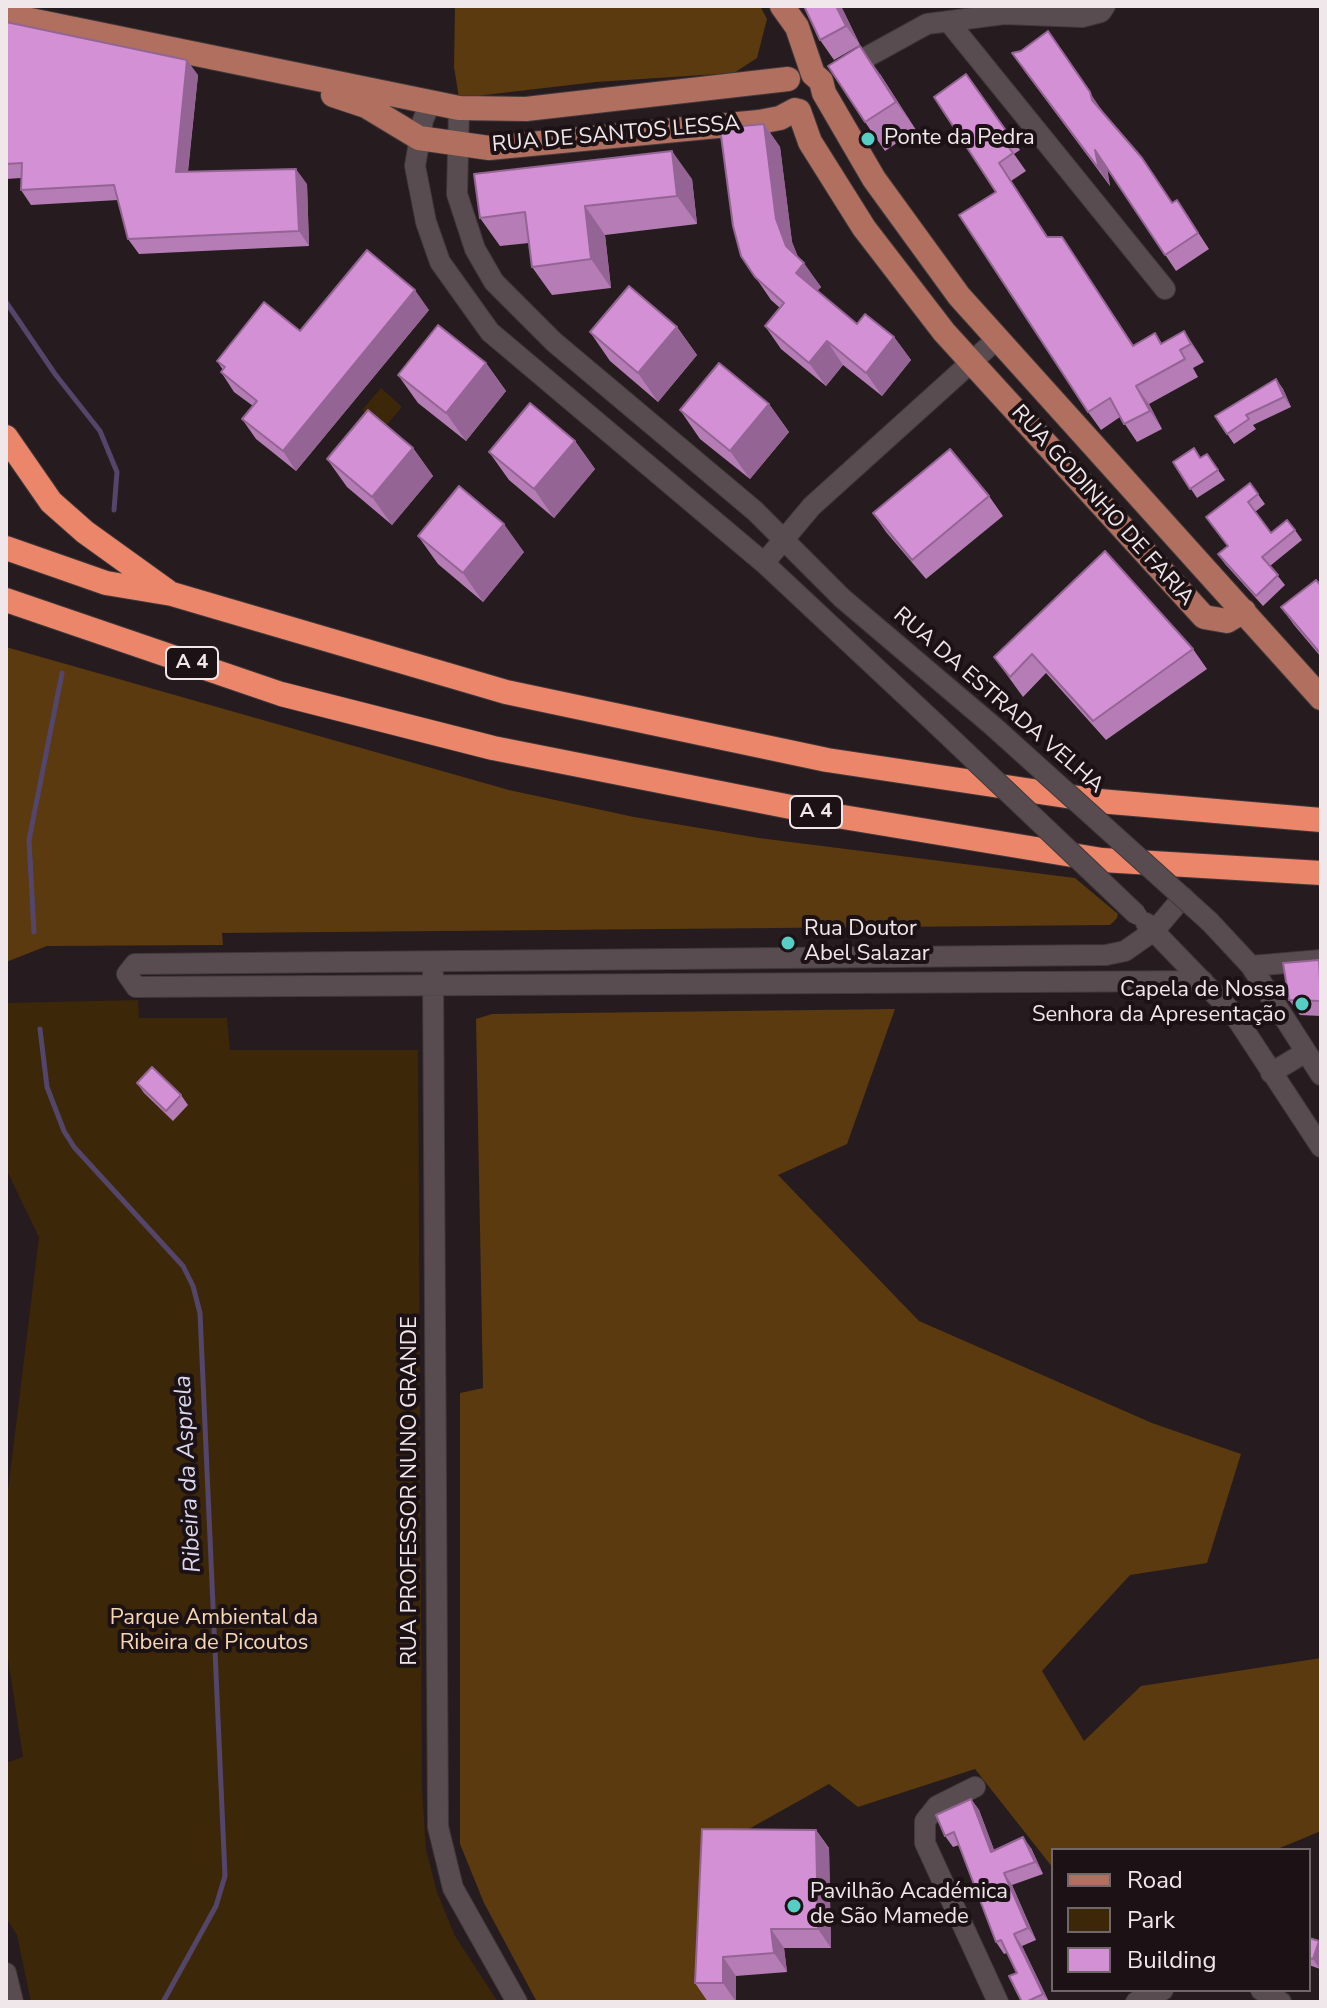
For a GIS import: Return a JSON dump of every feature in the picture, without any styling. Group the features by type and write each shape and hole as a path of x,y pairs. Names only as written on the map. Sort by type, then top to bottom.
{"highway":[{"path":"6,437 51,502 85,532 172,594"},
{"name":"A 4","path":"6,548 106,583 172,594 506,692 827,760 1099,801 1321,820"},
{"name":"A 4","path":"6,600 281,694 493,748 831,815 1102,860 1321,873"}],"main road":[{"name":"RUA GODINHO DE FARIA","path":"786,12 797,27 808,80 909,231 997,339 1321,698"},
{"name":"RUA DE SANTOS LESSA","path":"6,15 459,108 526,109 808,80"},
{"name":"RUA DE SANTOS LESSA","path":"308,78 326,92 366,106 419,138 459,146 537,146 743,124 780,118 797,110"},
{"name":"RUA GODINHO DE FARIA","path":"808,80 784,96 797,110 810,142 885,258 970,362 1204,617 1227,621 1244,611"},
{"path":"797,110 816,108 808,80"}],"street":[{"path":"808,80 922,15 948,21 1004,14 1101,12 1105,6"},
{"path":"948,21 1165,289"},
{"path":"430,104 419,138 415,166 426,222 440,262 490,332 764,563 1137,915 1160,925 1203,981 1233,1013 1321,1147"},
{"name":"RUA DA ESTRADA VELHA","path":"459,108 457,194 475,249 494,282 518,309 784,538 842,598 994,727 1210,922 1251,966 1321,1075"},
{"path":"764,563 812,506 997,339"},
{"path":"562,395 585,367"},
{"path":"1183,897 1160,925 1125,951 1106,955 135,964 127,974 136,987 1203,981"},
{"path":"1251,966 1321,960"},
{"name":"RUA PROFESSOR NUNO GRANDE","path":"432,961 438,1827 453,1888 517,2002"},
{"path":"1271,1073 1306,1052"},
{"path":"975,1787 937,1806 925,1821 925,1843 998,2002"},
{"path":"6,1973 13,2002"},
{"path":"1136,2002 1158,1992"}],"green space":[{"path":"381,388 402,407 384,428 362,410"},
{"name":"Parque Ambiental da Ribeira de Picoutos","path":"138,1000 139,1018 227,1018 230,1050 418,1050 422,1788 426,1850 437,1892 455,1936 498,2002 31,2002 17,1935 6,1918 6,1763 23,1757 7,1652 6,1507 39,1237 6,1169 6,1003"}],"shaded area":[{"path":"455,6 760,6 767,19 757,58 734,73 596,82 459,98 454,67"},
{"path":"6,647 509,790 634,817 759,838 1075,878 1118,914 1110,925 222,933 223,945 47,946 6,962"},
{"path":"895,1009 847,1144 778,1175 919,1321 1152,1423 1241,1454 1207,1563 1130,1575 1042,1671 1084,1741 1141,1686 1321,1658 1321,1831 1280,1848 1051,1848 1051,1865 975,1769 858,1807 829,1784 715,1848 708,2002 537,2002 484,1903 460,1844 460,1393 483,1388 476,1019 492,1014"}],"building":[{"path":"804,6 836,6 846,26 820,40"},
{"path":"6,22 187,60 176,172 296,169 299,231 128,239 114,185 21,190 22,163 6,164"},
{"path":"1048,31 1090,92 1092,100 1142,158 1172,203 1177,200 1198,233 1165,255 1095,150 1099,169 1012,53 1021,51"},
{"path":"860,46 896,102 865,122 828,66"},
{"path":"966,74 1007,132 1001,137 1013,153 999,163 1047,237 1062,237 1133,346 1155,333 1161,344 1184,331 1191,344 1180,350 1185,359 1136,386 1150,411 1124,424 1110,398 1088,412 959,215 996,192 934,97"},
{"path":"764,124 776,219 786,246 804,263 796,273 857,324 865,314 894,337 866,373 827,341 809,363 765,326 784,303 755,277 741,256 733,226 720,128"},
{"path":"672,151 677,196 585,206 591,259 532,267 525,212 480,218 474,174"},
{"path":"367,250 415,290 283,451 242,419 257,401 221,372 225,367 217,361 264,302 300,331"},
{"path":"629,286 677,327 638,373 590,332"},
{"path":"438,325 486,363 446,413 398,375"},
{"path":"719,363 769,404 730,451 680,410"},
{"path":"1276,379 1284,397 1246,415 1249,419 1227,434 1215,416"},
{"path":"530,403 575,441 534,489 489,452"},
{"path":"368,410 413,448 372,497 327,459"},
{"path":"1194,448 1200,458 1207,454 1218,470 1190,489 1173,462"},
{"path":"950,449 989,496 912,560 873,513"},
{"path":"1250,483 1258,494 1248,502 1271,533 1287,520 1295,530 1262,557 1278,575 1256,596 1218,554 1228,546 1206,517"},
{"path":"459,486 504,524 463,573 418,536"},
{"path":"1105,551 1193,649 1093,721 1032,654 1010,677 994,657"},
{"path":"1316,580 1321,586 1321,654 1281,607"},
{"path":"1319,960 1321,1001 1289,1000 1283,963"},
{"path":"152,1067 181,1095 166,1111 137,1083"},
{"path":"971,1799 991,1852 1023,1837 1035,1862 1004,1873 1028,1928 1014,1934 1043,1994 1026,2002 1022,2002 1009,1976 1017,1973 1001,1940 996,1942 954,1832 945,1836 936,1815"},
{"path":"702,1829 816,1830 818,1929 771,1929 774,1953 723,1957 723,1983 695,1983"},
{"path":"1311,1939 1319,1941 1311,1958"}],"waterway":[{"name":"Ribeira da Asprela","path":"6,302 55,374 100,431 117,472 114,510"},
{"name":"Ribeira da Asprela","path":"34,932 29,840 62,673"},
{"name":"Ribeira da Asprela","path":"40,1029 47,1087 64,1131 74,1147 183,1266 193,1286 200,1313 225,1876 216,1906 163,2002"}],"place":[{"name":"Ponte da Pedra","path":"868,139"},
{"name":"Rua Doutor Abel Salazar","path":"788,943"},
{"name":"Capela de Nossa Senhora da Apresentação","path":"1302,1004"},
{"name":"Pavilhão Académica de São Mamede","path":"794,1906"}]}
